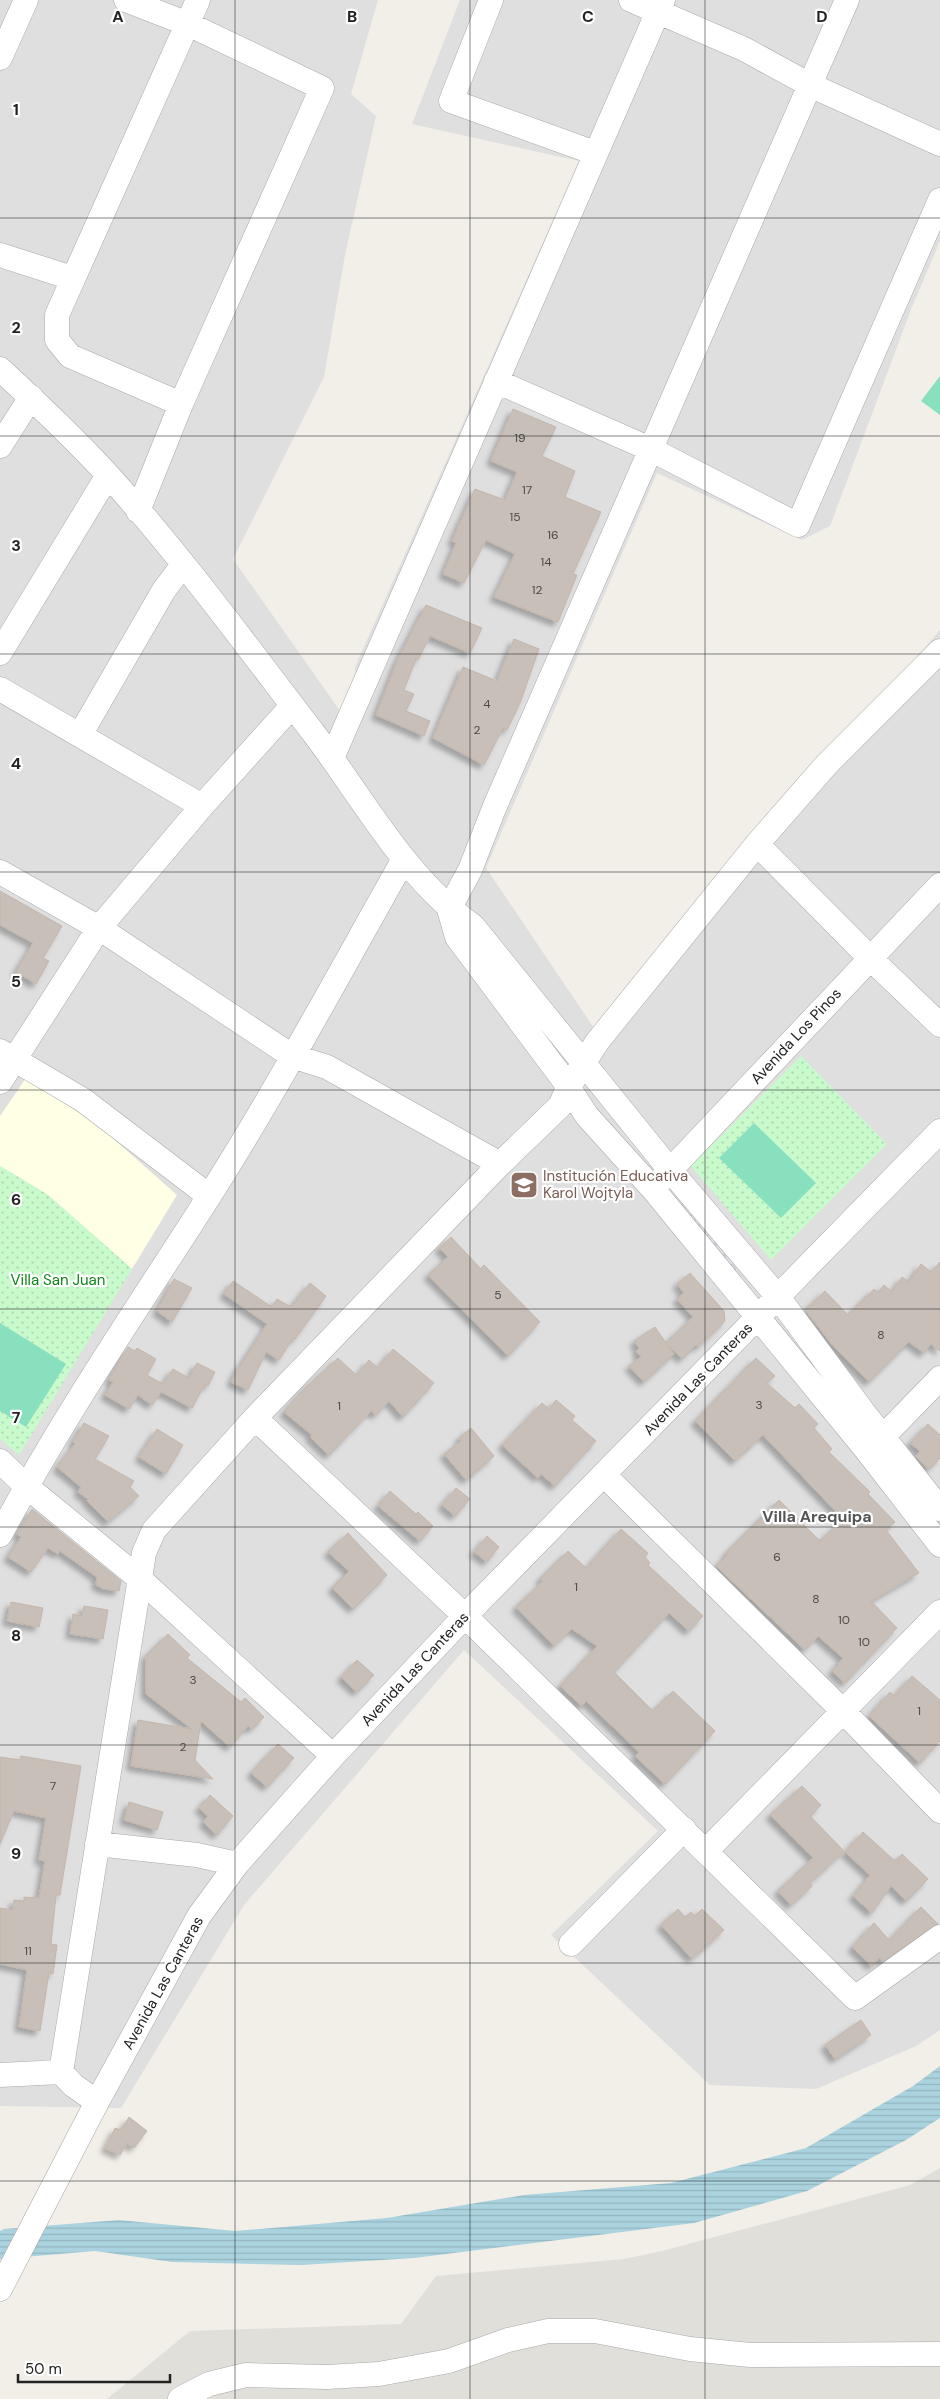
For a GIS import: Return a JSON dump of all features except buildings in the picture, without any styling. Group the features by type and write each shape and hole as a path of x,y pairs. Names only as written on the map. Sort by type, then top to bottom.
{"street":[{"path":"0,58 26,0"},
{"path":"126,0 188,24 322,88 181,404 138,511"},
{"path":"181,404 70,356 56,340 56,315 198,0"},
{"path":"491,0 451,101 595,153"},
{"path":"631,0 660,5 810,85 940,144"},
{"path":"847,0 495,806 470,870 449,909 457,937 587,1116 653,1189 757,1318 876,1444 940,1508"},
{"path":"332,758 660,5"},
{"path":"496,381 650,449 798,525 940,200"},
{"path":"0,255 72,278"},
{"path":"0,369 108,475 183,564 332,758 404,859 449,909 473,926 670,1170 778,1297 876,1444 940,1545"},
{"path":"0,446 30,397"},
{"path":"0,653 108,475"},
{"path":"80,735 164,590 183,564"},
{"path":"61,2072 144,1553 154,1530 255,1418 500,1164 560,1106 568,1088 597,1042 757,844 827,764 940,651"},
{"path":"0,689 202,806"},
{"path":"0,1082 7,1055 99,928 202,806 292,706"},
{"path":"757,844 870,958 940,1025"},
{"path":"0,1535 26,1486 124,1326 209,1196 292,1056 404,859"},
{"path":"0,872 99,928 292,1056 327,1067 500,1164"},
{"name":"Avenida Los Pinos","path":"653,1189 940,885"},
{"path":"7,1055 83,1100 209,1196"},
{"name":"Avenida Las Canteras","path":"0,2289 97,2102 199,1916 237,1864 333,1756 465,1616 940,1131"},
{"path":"876,1444 940,1378"},
{"path":"255,1418 465,1616 854,1998 940,1937"},
{"path":"0,1461 26,1486 140,1579 333,1756"},
{"path":"604,1474 844,1712 940,1811"},
{"path":"706,1851 940,1612"},
{"path":"571,1944 684,1830"},
{"path":"97,1844 197,1855 237,1864"},
{"path":"0,2075 61,2072"},
{"path":"61,2072 73,2085 97,2102"},
{"path":"180,2399 209,2384 246,2375 327,2377 379,2374 449,2361 508,2340 548,2331 595,2331 690,2350 750,2355 940,2354"}],"shaded area":[{"path":"0,0 378,0 351,94 376,116 345,255 324,377 233,559 357,735 355,667 579,161 412,124 460,0 940,0 940,241 912,307 830,526 802,540 657,473 486,868 594,1028 940,630 940,2030 916,2046 816,2089 710,2085 551,1935 658,1831 464,1650 244,1905 121,2108 0,2106"},
{"path":"26,1078 99,1126 177,1195 132,1269 48,1195 0,1166 0,1116"},
{"path":"678,1198 741,1274 737,1277 673,1202"},
{"path":"940,2168 940,2399 107,2399 190,2331 401,2324 436,2276 624,2259 662,2251 910,2185"}],"green space":[{"path":"940,376 940,415 921,401"},
{"path":"801,1056 887,1144 771,1260 691,1166"},
{"path":"754,1123 816,1183 781,1218 719,1158"},
{"name":"Villa San Juan","path":"0,1166 48,1195 132,1269 19,1455 0,1439"},
{"path":"0,1323 66,1364 26,1427 0,1411"}],"water":[{"path":"940,2066 940,2118 906,2140 807,2191 694,2223 414,2258 301,2265 172,2262 95,2251 0,2259 0,2231 4,2229 119,2220 235,2231 387,2218 524,2195 671,2183 806,2148 913,2086"}],"place":[{"name":"Institución Educativa Karol Wojtyla","path":"524,1185"}],"district":[{"name":"Villa Arequipa","path":"817,1516"}]}
